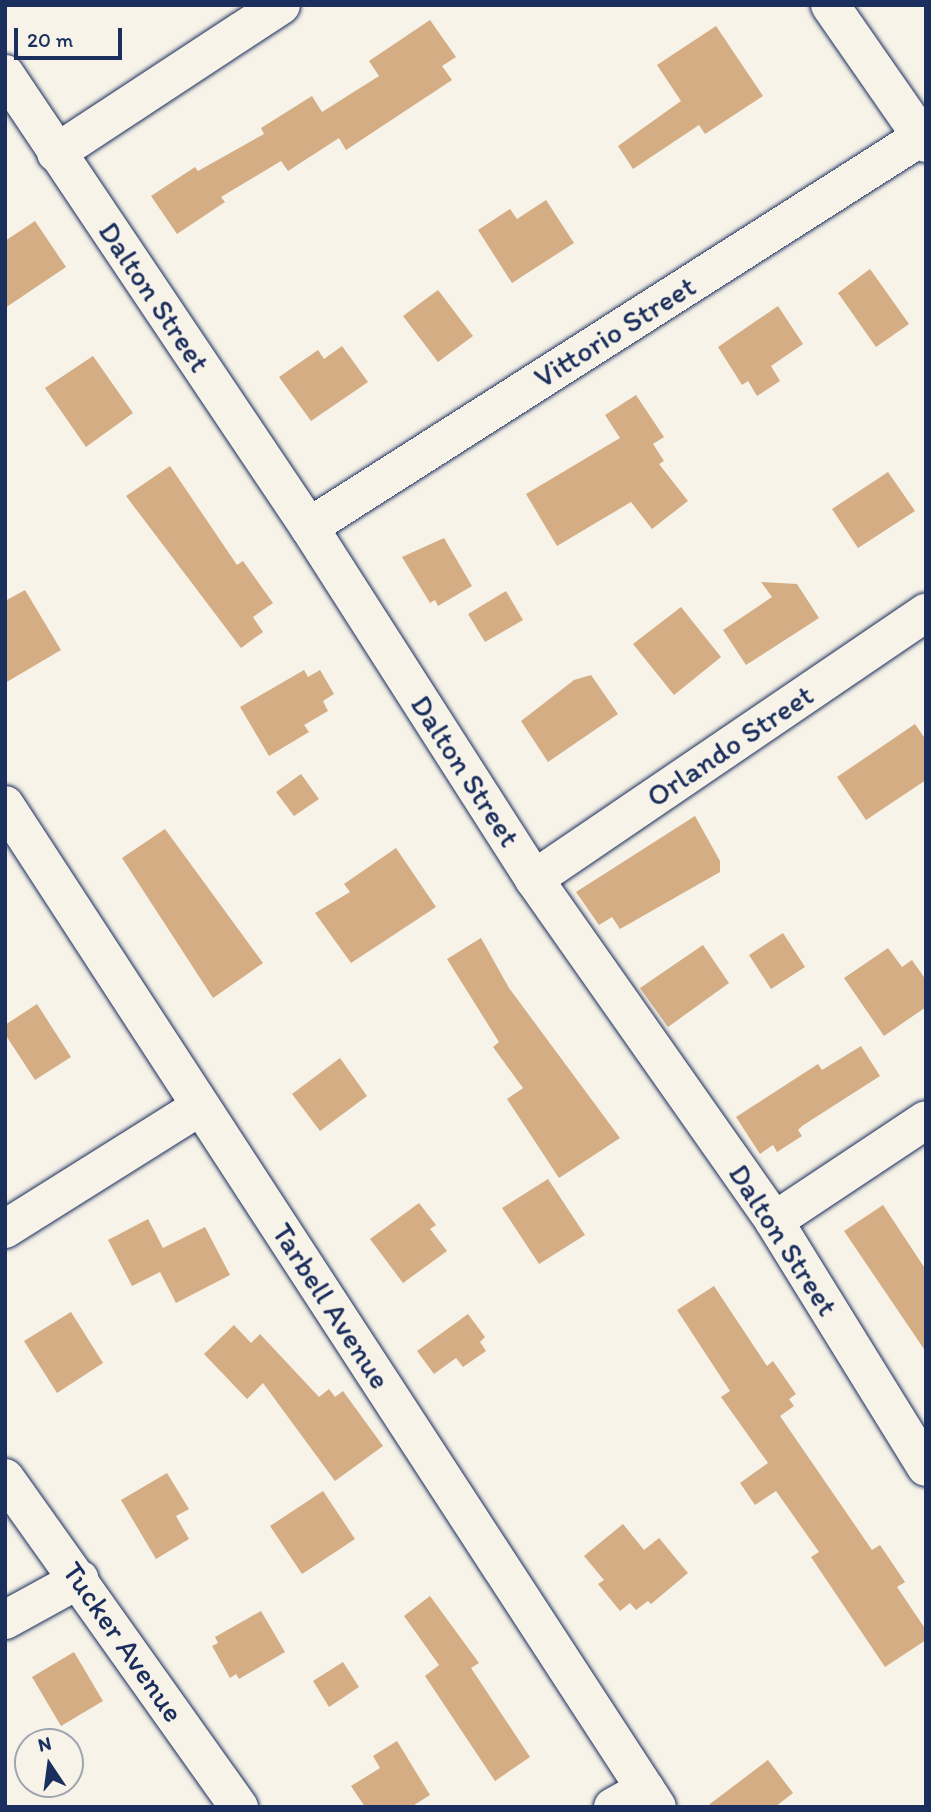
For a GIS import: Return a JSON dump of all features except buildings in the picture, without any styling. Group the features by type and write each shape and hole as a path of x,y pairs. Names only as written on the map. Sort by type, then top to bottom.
{"street":[{"path":"56,153 281,5"},
{"path":"830,5 923,140"},
{"name":"Dalton Street","path":"5,74 309,527 534,879 774,1221 926,1467"},
{"name":"Vittorio Street","path":"309,527 923,140"},
{"name":"Orlando Street","path":"534,879 926,613"},
{"name":"Tarbell Avenue","path":"5,805 201,1106 638,1801"},
{"path":"5,1229 201,1106"},
{"path":"774,1221 926,1120"},
{"name":"Tucker Avenue","path":"5,1478 80,1579 239,1807"},
{"path":"5,1620 80,1579"}]}
